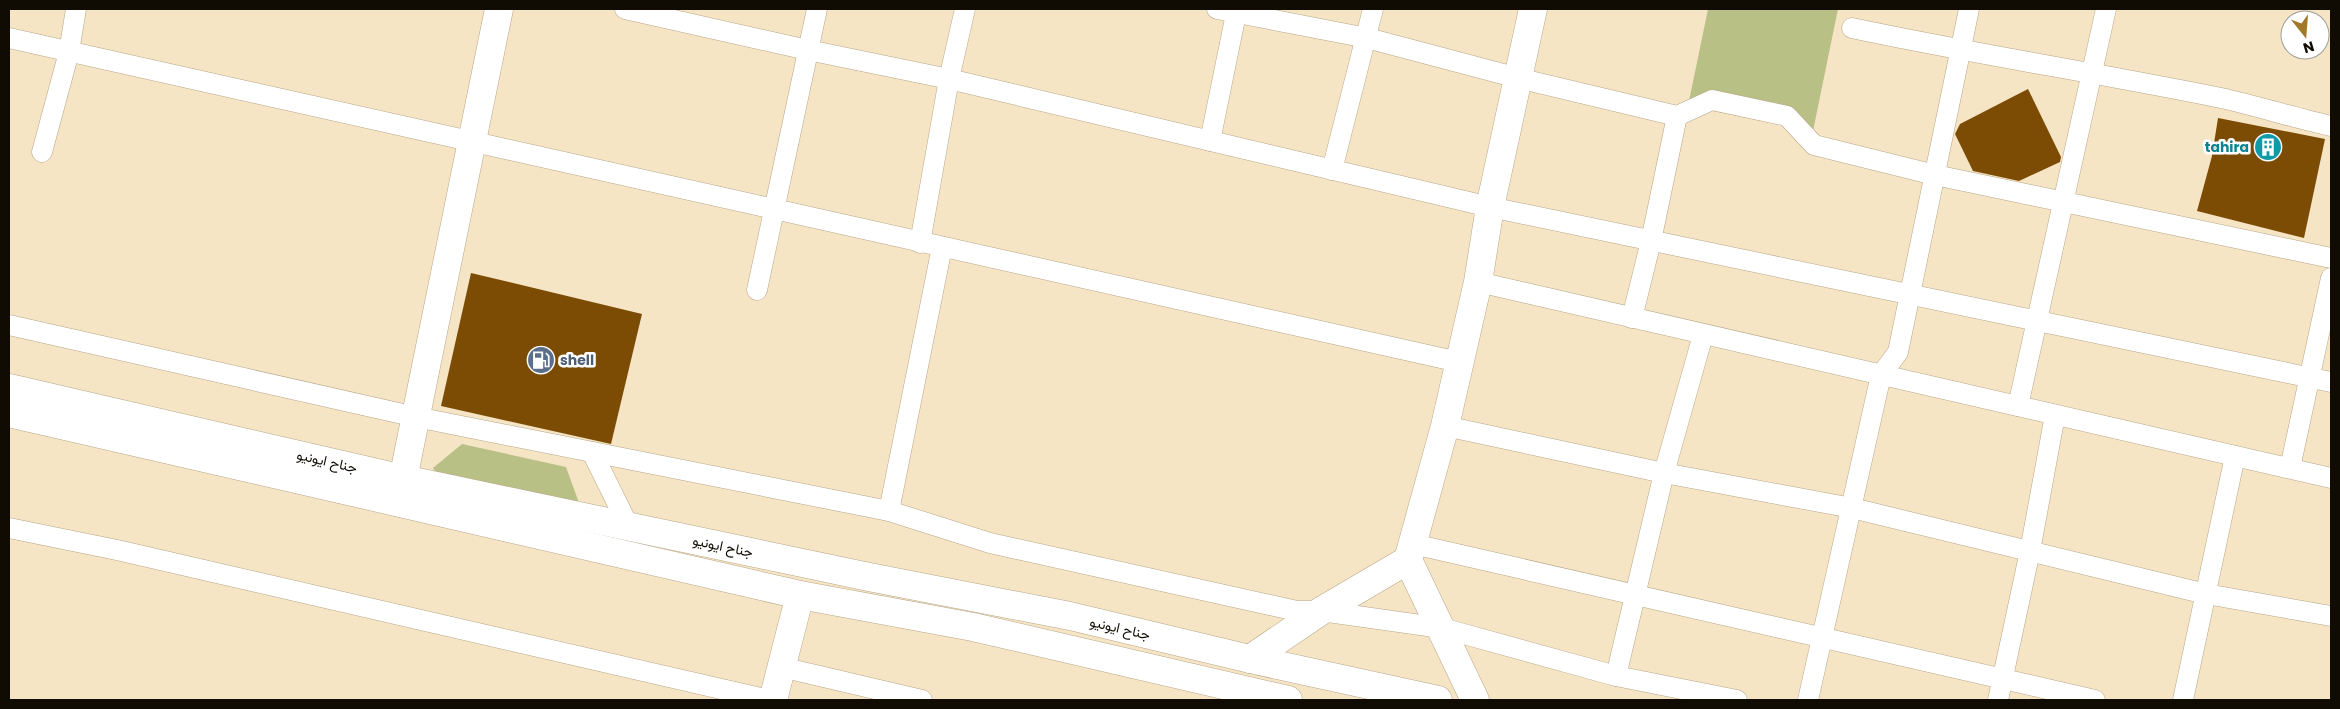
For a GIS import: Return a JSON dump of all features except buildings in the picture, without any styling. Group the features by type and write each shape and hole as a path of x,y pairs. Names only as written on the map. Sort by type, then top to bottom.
{"main road":[{"path":"403,479 499,9"},
{"path":"1475,700 1410,552 1445,426 1478,282 1490,207 1533,9"},
{"name":"جناح ایونیو","path":"9,388 403,479 869,577 1070,616 1250,659 1438,700"},
{"name":"جناح ایونیو","path":"9,413 800,595 973,628 1288,700"},
{"path":"1250,659 1410,552"},
{"path":"771,700 800,595"}],"street":[{"path":"42,152 69,52 76,9"},
{"path":"625,9 949,79 1490,207 1910,296 2331,382"},
{"path":"757,290 817,9"},
{"path":"920,243 949,79 965,9"},
{"path":"1332,170 1373,9"},
{"path":"1808,700 1881,375 1898,352 1969,9"},
{"path":"2018,406 2090,73 2106,9"},
{"path":"1210,141 1230,10 1367,38 1518,78 1676,116 1712,100 1787,116 1814,145 1935,175 2063,200 2331,258"},
{"path":"1852,28 1960,51 2222,98 2331,126"},
{"path":"9,38 1459,362"},
{"path":"1632,318 1651,241 1676,116"},
{"path":"888,511 942,247"},
{"path":"2290,468 2308,377 2331,278"},
{"path":"1478,282 2331,478"},
{"path":"9,325 416,418 888,511 990,543 1297,611 1321,611 1442,628 1616,676 1737,700"},
{"path":"1616,676 1637,595 1664,473 1703,335"},
{"path":"1998,700 2030,552 2055,415"},
{"path":"1445,426 1664,473 1852,508 2206,594 2331,616"},
{"path":"592,452 629,527"},
{"path":"2183,700 2235,456"},
{"path":"9,528 117,550 771,700"},
{"path":"1410,552 1637,595 2095,700"},
{"path":"781,667 922,700"}],"green space":[{"path":"1708,9 1838,9 1813,131 1688,106"},
{"path":"462,444 566,467 578,500 577,508 438,476 433,468"}],"place":[{"name":"tahira","path":"2268,147"},
{"name":"shell","path":"541,360"}]}
